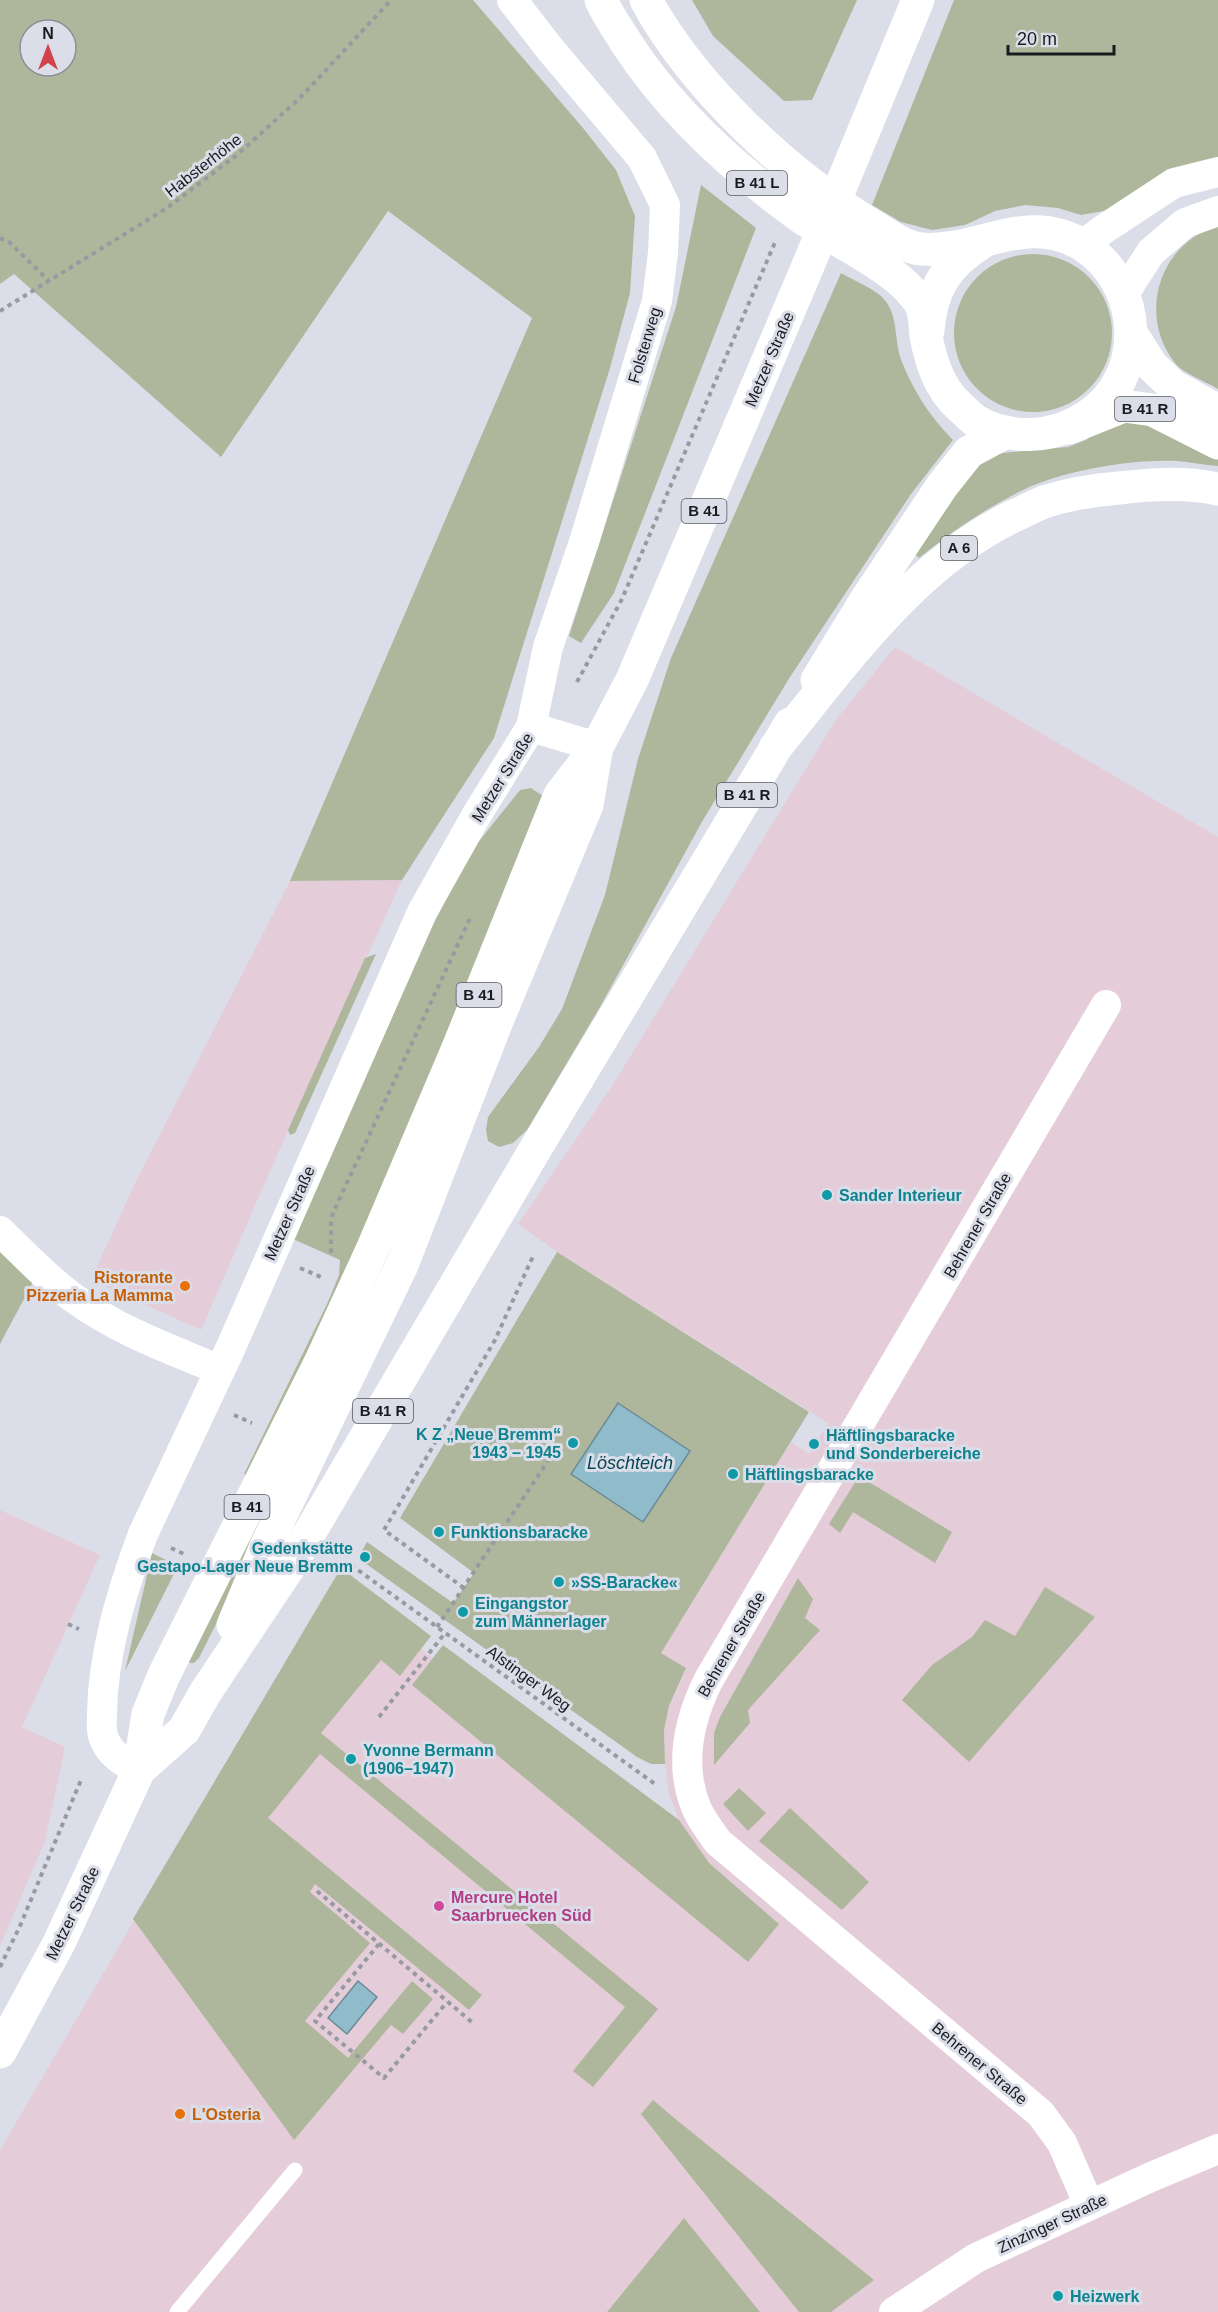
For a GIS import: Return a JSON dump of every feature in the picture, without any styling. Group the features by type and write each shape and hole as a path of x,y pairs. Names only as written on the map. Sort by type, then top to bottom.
{"main road":[{"name":"B 41 L","path":"601,0 643,67 684,117 741,171 803,218 904,285 922,305 927,341"},
{"name":"B 41 L","path":"646,0 661,28 698,77 767,147 824,193 896,239 919,249 944,248 990,238"},
{"name":"Metzer Straße","path":"0,2052 59,1942 139,1770 148,1714 164,1675 321,1361 372,1250 458,1048 560,795 597,747 632,680 918,0"},
{"path":"1021,231 1053,233 1083,245 1108,266 1124,294 1132,336 1129,357 1117,386 1097,410 1069,428 1038,435 1006,432 976,421 952,400 935,372 927,341 930,309 942,280 963,255 990,238 1021,231"},
{"name":"B 41 R","path":"1132,336 1152,366 1173,386 1218,411"},
{"name":"B 41 R","path":"1069,428 1124,406 1153,410 1218,443"},
{"name":"B 41 R","path":"775,748 864,603 942,486 969,452 1006,432"},
{"name":"A 6","path":"775,748 878,621 958,549 998,524 1046,502 1101,490 1154,484 1199,485 1218,489"},
{"name":"Metzer Straße","path":"205,1693 266,1546 402,1265 497,1021 587,805 597,747"},
{"name":"Metzer Straße","path":"139,1770 184,1730 205,1693 304,1544 775,748"}],"street":[{"name":"Folsterweg","path":"512,0 642,158 665,205 663,253 657,301 584,542 548,647 531,728"},
{"path":"1083,245 1174,183 1218,172"},
{"path":"1124,294 1151,252 1185,223 1218,212"},
{"name":"Metzer Straße","path":"139,1770 116,1757 102,1735 103,1692 110,1642 127,1580 143,1534 220,1370 422,912 476,816 531,728 597,747"},
{"name":"Behrener Straße","path":"1089,2205 1062,2143 1041,2114 718,1842 696,1805 689,1779 687,1754 696,1705 708,1682 1106,1005"},
{"path":"0,1231 48,1277 75,1299 152,1342 220,1370"},
{"name":"Zinzinger Straße","path":"894,2312 976,2258 1089,2205 1218,2149"}],"lane":[{"path":"177,2312 296,2170"}],"path":[{"name":"Habsterhöhe","path":"0,311 167,208 237,155 300,98 391,0"},
{"path":"0,238 9,242 48,280"},
{"path":"576,682 622,599 769,257"},
{"path":"331,1264 333,1212 474,909"},
{"path":"464,1588 384,1530 495,1340 534,1254"},
{"path":"295,1265 327,1280"},
{"path":"230,1413 258,1426"},
{"path":"437,1627 549,1461"},
{"name":"Alstinger Weg","path":"351,1565 669,1794 696,1805"},
{"path":"68,1624 78,1628"},
{"path":"379,1717 445,1633"},
{"path":"0,1967 20,1926 81,1780"},
{"path":"317,1891 474,2024"},
{"path":"380,1944 315,2021 384,2078 447,2002"}],"shaded area":[{"path":"895,647 1218,837 1218,2312 0,2312 0,2150 333,1580 433,1658 679,1820 669,1794 664,1730 669,1707 686,1669 661,1653 791,1442 809,1454 828,1423 557,1252 518,1224 614,1083 835,721"},
{"path":"402,880 288,1130 201,1330 91,1280 135,1183 290,881"},
{"path":"0,1510 100,1555 22,1727 65,1747 45,1841 0,1946"}],"green space":[{"path":"0,0 473,0 616,170 635,216 630,293 610,368 494,738 402,880 290,881 532,318 388,211 221,457 14,274 0,284"},
{"path":"692,0 857,0 812,100 784,101 713,36"},
{"path":"954,0 1218,0 1218,161 1109,210 1081,215 1058,208 1025,205 995,211 965,225 932,230 901,222 872,205"},
{"path":"701,185 756,228 614,593 581,643 569,636 676,307"},
{"path":"1218,226 1218,389 1189,374 1175,363 1164,344 1157,324 1156,303 1160,283 1168,264 1181,248 1198,235"},
{"path":"1033,254 1048,255 1063,260 1077,267 1089,277 1099,289 1106,303 1111,318 1111,348 1106,363 1099,377 1089,389 1077,399 1063,406 1048,411 1033,412 1018,411 1003,406 989,399 977,389 967,377 960,363 955,348 954,333 955,318 960,303 967,289 977,277 989,267 1003,260 1018,255"},
{"path":"841,273 877,293 887,303 894,319 899,354 912,384 923,404 953,440 911,494 790,677 703,820 600,1007 527,1130 513,1143 499,1147 488,1141 486,1130 488,1117 539,1047 562,1009 605,895 638,759 671,658"},
{"path":"1125,422 1149,425 1218,457 1218,466 1177,461 1140,462 1098,467 1058,477 1023,490 982,513 919,558 914,553 965,477 983,461 1002,453 1068,447 1086,440 1102,428"},
{"path":"531,788 543,796 426,1099 251,1478 244,1474 339,1275 340,1260 293,1239 434,923 472,850 520,790"},
{"path":"376,954 295,1133 290,1135 288,1130 365,958"},
{"path":"0,1251 33,1282 0,1344"},
{"path":"557,1252 809,1412 661,1653 686,1668 669,1706 664,1730 665,1764 651,1764 637,1757 358,1558 367,1542 453,1603 474,1573 400,1518"},
{"path":"859,1476 952,1532 935,1563 853,1512 840,1533 829,1524"},
{"path":"258,1511 269,1518 199,1658 194,1663 190,1663 187,1660"},
{"path":"152,1553 178,1566 125,1671"},
{"path":"341,1568 431,1636 400,1676 381,1660 321,1733 658,2009 593,2087 573,2071 625,2007 320,1754 268,1818 482,1995 469,2010 315,1884 310,1892 370,1943 305,2021 348,2058 412,1981 433,1999 403,2034 391,2025 294,2140 133,1919"},
{"path":"798,1578 813,1599 805,1618 820,1630 748,1710 750,1723 714,1765 714,1733 720,1717"},
{"path":"1045,1587 1095,1617 969,1762 902,1700 932,1665 972,1637 985,1620 1015,1636"},
{"path":"443,1645 679,1820 709,1863 779,1924 748,1962 412,1685"},
{"path":"739,1788 766,1813 748,1831 723,1804"},
{"path":"790,1808 869,1882 842,1910 759,1841"},
{"path":"653,2100 874,2280 831,2312 799,2312 641,2114"},
{"path":"684,2218 760,2312 607,2312"}],"water":[{"name":"Löschteich","path":"618,1403 690,1451 643,1522 571,1474"},
{"path":"358,1981 377,1997 347,2034 328,2018"}],"place":[{"name":"Sander Interieur","path":"827,1195"},
{"name":"Ristorante Pizzeria La Mamma","path":"185,1286"},
{"name":"K Z „Neue Bremm“ 1943 – 1945","path":"573,1443"},
{"name":"Häftlingsbaracke und Sonderbereiche","path":"814,1444"},
{"name":"Häftlingsbaracke","path":"733,1474"},
{"name":"Funktionsbaracke","path":"439,1532"},
{"name":"Gedenkstätte Gestapo-Lager Neue Bremm","path":"365,1557"},
{"name":"»SS-Baracke«","path":"559,1582"},
{"name":"Eingangstor zum Männerlager","path":"463,1612"},
{"name":"Yvonne Bermann (1906–1947)","path":"351,1759"},
{"name":"Mercure Hotel Saarbruecken Süd","path":"439,1906"},
{"name":"L'Osteria","path":"180,2114"},
{"name":"Heizwerk","path":"1058,2296"}]}
